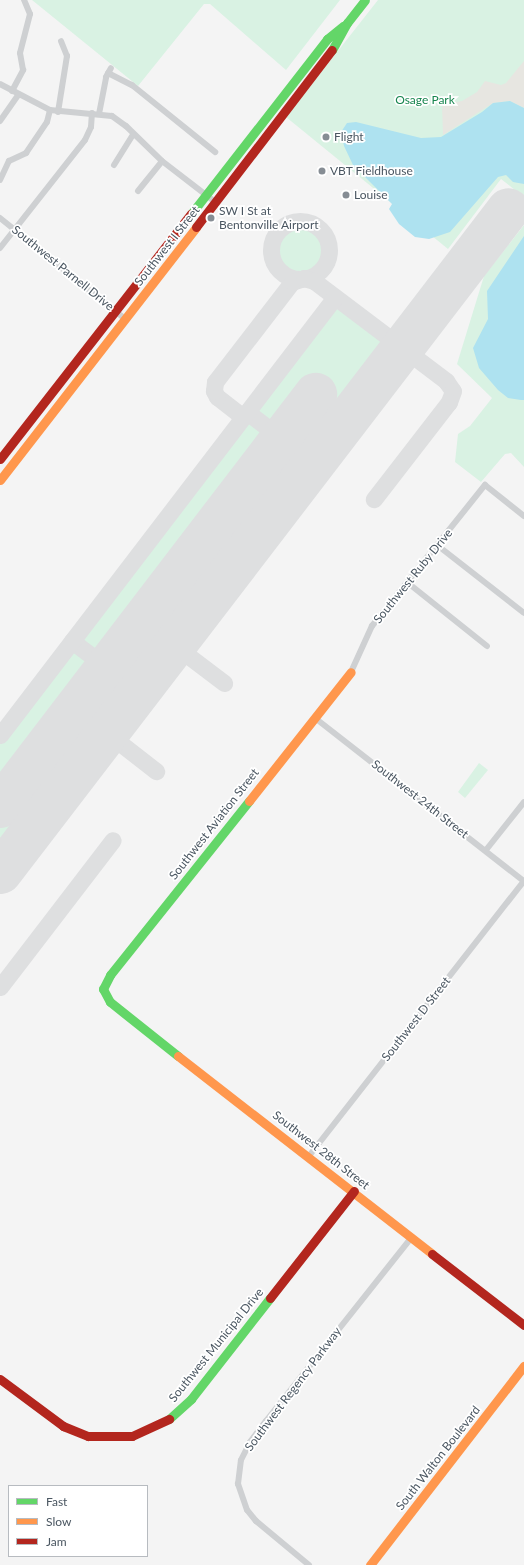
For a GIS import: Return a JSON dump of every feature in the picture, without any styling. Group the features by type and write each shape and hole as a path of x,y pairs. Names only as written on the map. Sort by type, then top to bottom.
{"street":[{"path":"12,91 22,70 20,53 24,29 30,16 24,0"},
{"name":"Southwest I Street","path":"0,480 330,54 347,23 366,0"},
{"name":"Southwest I Street","path":"0,460 327,39 347,23"},
{"path":"58,112 67,56 61,41"},
{"path":"0,248 85,140 96,113 110,70 132,85 215,152"},
{"path":"0,84 18,95 50,110 58,112 96,113 112,116 162,161 216,202"},
{"path":"0,121 18,95"},
{"path":"0,180 9,162 26,153 47,122 50,110"},
{"path":"114,165 133,134"},
{"path":"138,191 162,161"},
{"name":"Southwest Parnell Drive","path":"0,218 125,318"},
{"name":"Southwest Ruby Drive","path":"351,672 372,626 485,486 524,516"},
{"path":"437,545 524,613"},
{"path":"408,583 487,646"},
{"name":"Southwest Aviation Street","path":"104,994 103,989 110,975 351,672"},
{"name":"Southwest 24th Street","path":"315,718 524,881"},
{"path":"486,850 524,802"},
{"name":"Southwest D Street","path":"309,1156 524,881"},
{"name":"Southwest 28th Street","path":"104,994 110,1002 126,1015 354,1191 524,1325"},
{"name":"Southwest Municipal Drive","path":"0,1379 63,1426 88,1436 132,1436 165,1422 191,1399 354,1191"},
{"name":"Southwest Regency Parkway","path":"315,1565 307,1563 260,1525 247,1510 238,1484 241,1460 250,1442 266,1421 412,1237"},
{"name":"South Walton Boulevard","path":"370,1565 524,1366"}],"green space":[{"path":"32,0 340,0 286,70 210,4 204,4 138,86"},
{"name":"Osage Park","path":"378,0 524,0 524,197 501,179 448,249 286,117"},
{"path":"524,225 524,467 511,453 505,454 481,482 455,462 458,434 470,426 492,398 457,364 484,276"},
{"path":"305,227 317,233 322,241 322,259 317,267 309,272 295,273 283,267 278,259 277,245 283,233 291,228"},
{"path":"337,309 354,316 379,335 382,348 372,371 0,857 0,744 311,337"},
{"path":"479,763 488,770 465,798 458,792"}],"sand":[{"path":"524,61 524,108 510,101 493,103 443,135 442,105 462,101 477,92 485,81 501,85 506,83"}],"water":[{"path":"510,101 524,108 524,184 513,182 506,175 498,177 450,232 429,239 415,237 399,224 389,209 392,204 353,165 344,146 341,132 347,123 356,122 421,138 441,137 482,112 493,103"},
{"path":"524,236 524,400 521,400 508,398 498,390 479,368 473,348 488,319 487,291"}],"taxiway":[{"path":"300,221 316,226 324,234 329,250 324,266 316,274 300,279 284,274 276,266 271,250 276,234 284,226 300,221"},
{"path":"243,417 217,397 214,391 215,382 292,282 304,278 314,281 446,381 453,391 449,402 374,499"},
{"path":"0,735 335,297"},
{"path":"247,412 281,438"},
{"path":"72,641 106,667"},
{"path":"174,645 224,683"},
{"path":"75,708 156,771"},
{"path":"0,987 113,840"}],"runway":[{"path":"0,872 508,209"},
{"path":"0,806 315,394"}],"traffic: fast":[{"path":"332,50 347,23 365,0"},
{"path":"191,214 327,39 343,26"},
{"path":"178,1056 110,1002 103,989 110,975 249,801"},
{"path":"169,1419 191,1399 270,1298"}],"traffic: slow":[{"path":"0,480 196,227"},
{"path":"249,801 351,672"},
{"path":"178,1056 432,1254"},
{"path":"370,1565 524,1366"}],"traffic: jam":[{"path":"196,227 332,50"},
{"path":"0,459 191,214"},
{"path":"270,1298 354,1191"},
{"path":"432,1254 524,1325"},
{"path":"0,1379 63,1426 88,1436 132,1436 169,1419"}],"place":[{"name":"Flight","path":"326,137"},
{"name":"VBT Fieldhouse","path":"322,171"},
{"name":"Louise","path":"346,195"},
{"name":"SW I St at Bentonville Airport","path":"211,218"}]}
